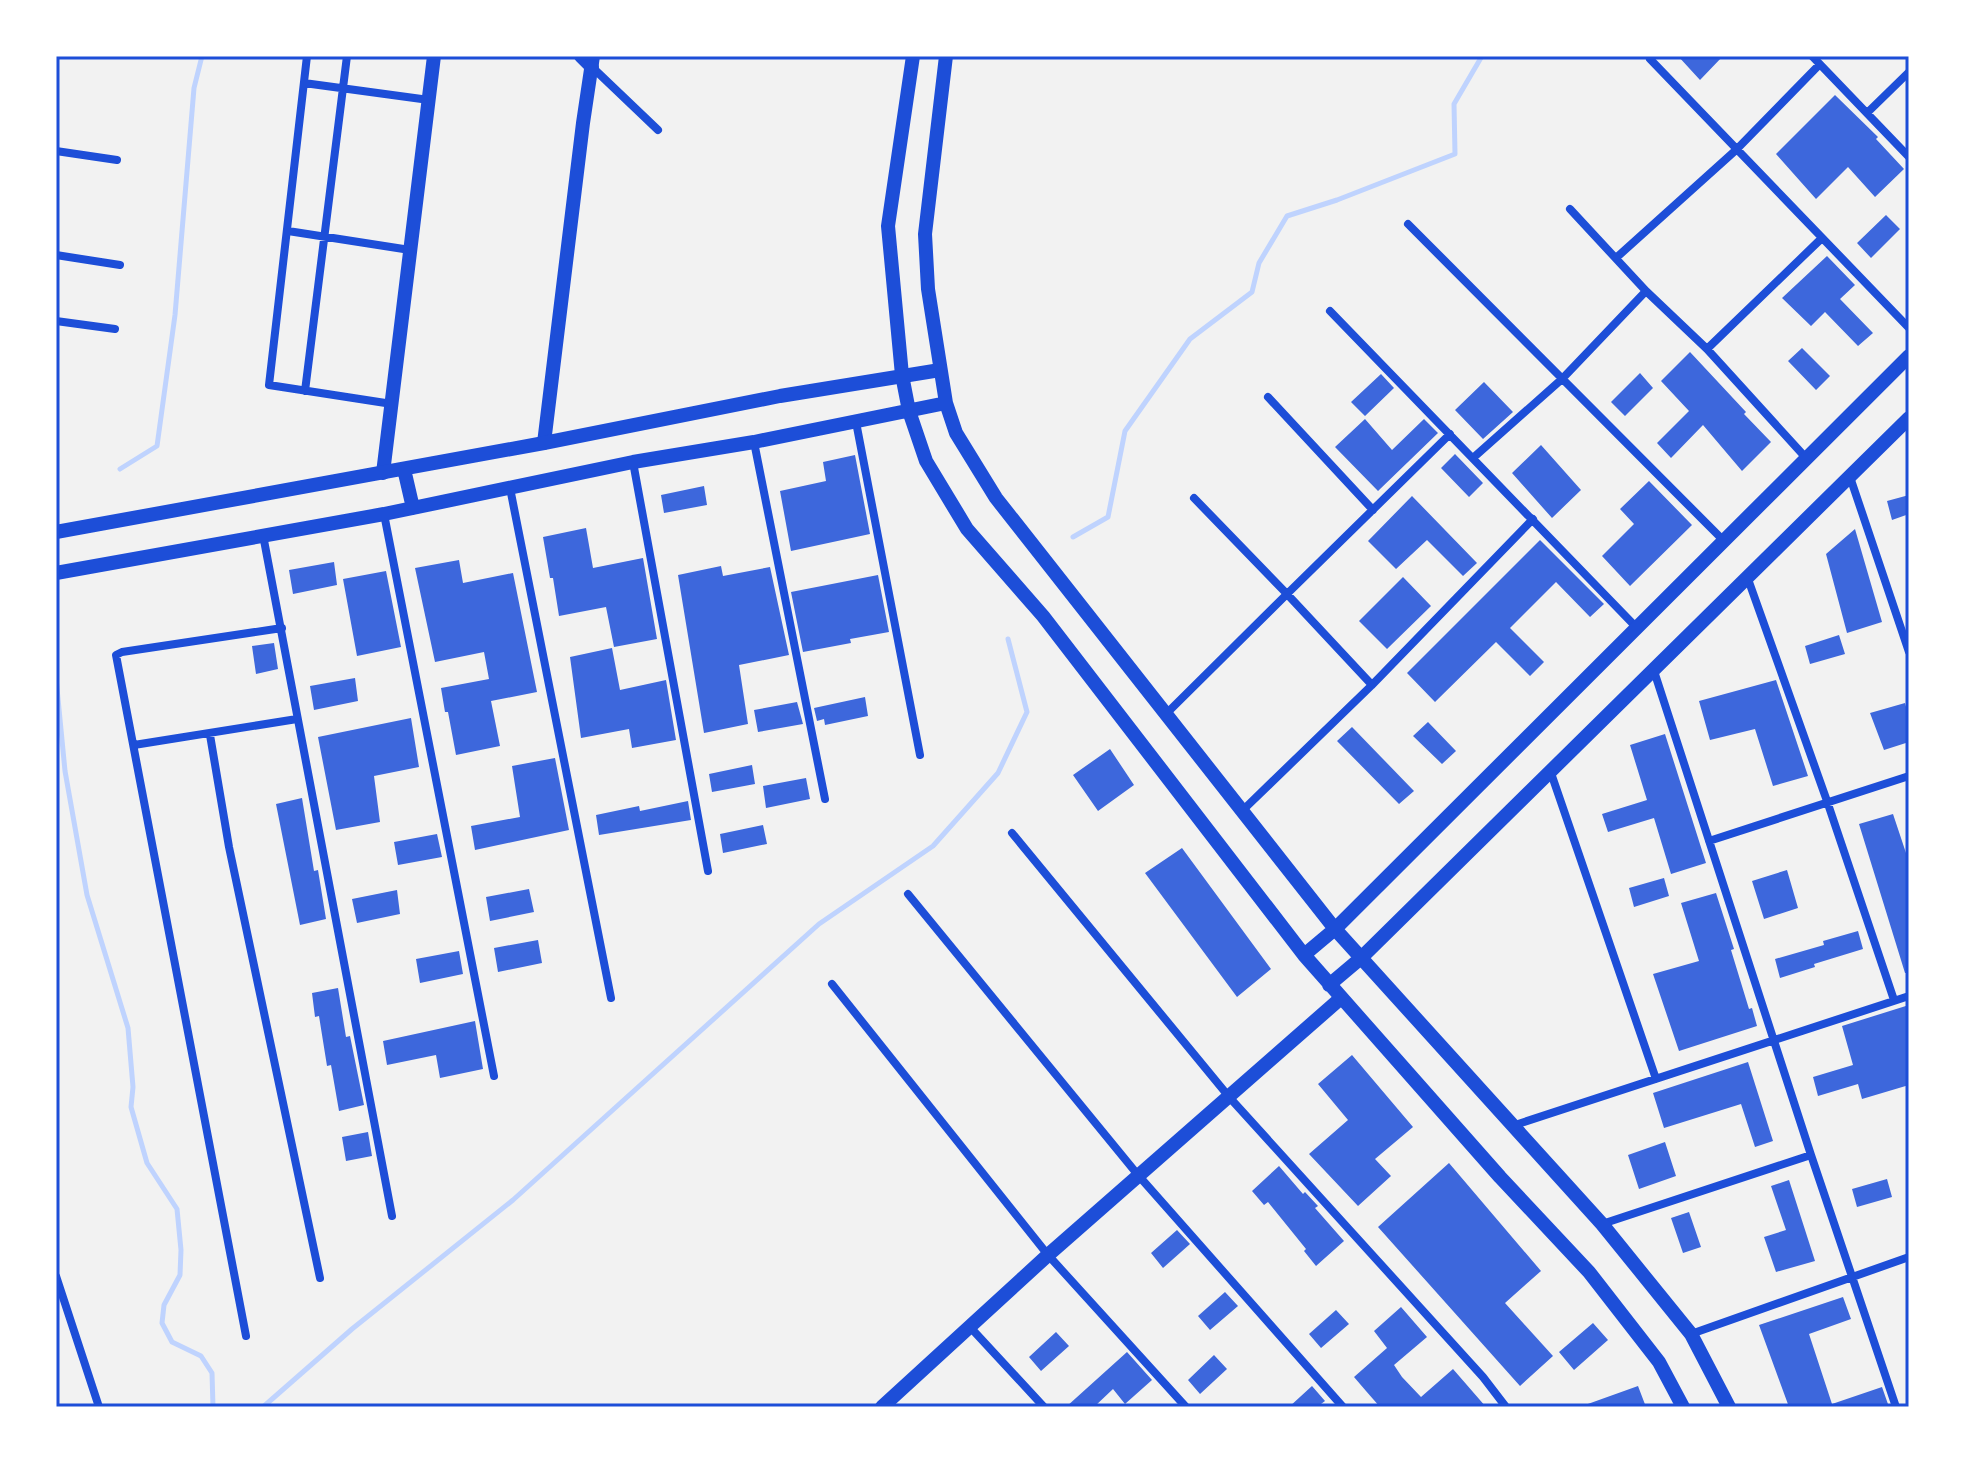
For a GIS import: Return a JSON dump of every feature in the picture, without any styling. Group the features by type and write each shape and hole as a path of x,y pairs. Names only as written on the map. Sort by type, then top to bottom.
{"main road":[{"path":"383,473 434,56"},
{"path":"913,56 888,226 902,375 909,411 926,461 967,529 1043,616 1304,955 1500,1177 1589,1272 1659,1362 1683,1407"},
{"path":"946,56 925,234 928,289 940,370 956,433 996,498 1335,929 1602,1224 1691,1334 1729,1407"},
{"path":"544,443 588,60"},
{"path":"1304,955 1335,929 1909,356"},
{"path":"56,532 544,443 780,396 940,370"},
{"path":"56,573 384,514 633,462 754,442 946,403"},
{"path":"1329,985 1361,958 1551,773 1909,418"},
{"path":"404,469 413,508"},
{"path":"893,1404 1048,1255 1341,998"}],"street":[{"path":"307,56 269,385 392,404"},
{"path":"305,391 347,56"},
{"path":"1812,56 1909,157"},
{"path":"1650,59 1909,328"},
{"path":"588,60 658,130"},
{"path":"1616,258 1736,150 1819,65"},
{"path":"1867,113 1909,72"},
{"path":"304,83 429,100"},
{"path":"56,151 117,160"},
{"path":"1570,209 1646,291 1707,349 1807,459"},
{"path":"1408,224 1725,542"},
{"path":"288,231 410,250"},
{"path":"1707,349 1822,238"},
{"path":"56,255 120,265"},
{"path":"1473,458 1562,379 1646,291"},
{"path":"1330,311 1637,628"},
{"path":"56,321 115,329"},
{"path":"1268,397 1373,510"},
{"path":"856,422 920,755"},
{"path":"1166,714 1450,434"},
{"path":"754,442 825,799"},
{"path":"633,462 708,871"},
{"path":"1850,477 1909,652"},
{"path":"510,488 611,998"},
{"path":"1194,498 1372,685"},
{"path":"384,514 494,1076"},
{"path":"1242,811 1372,685 1533,519"},
{"path":"263,535 392,1216"},
{"path":"1748,579 1894,1000"},
{"path":"246,1336 117,654 282,628"},
{"path":"1654,671 1896,1407"},
{"path":"134,745 297,719"},
{"path":"210,735 229,847 320,1278"},
{"path":"1551,773 1656,1079"},
{"path":"1709,841 1909,776"},
{"path":"1012,833 1230,1098 1473,1365 1506,1407"},
{"path":"908,894 1138,1175 1343,1407"},
{"path":"832,984 1048,1255 1186,1407"},
{"path":"1512,1127 1909,996"},
{"path":"1602,1224 1811,1155"},
{"path":"1691,1334 1909,1257"},
{"path":"56,1276 99,1407"},
{"path":"970,1327 1044,1407"}],"building":[{"path":"1678,56 1723,56 1700,80"},
{"path":"1835,95 1878,137 1876,139 1904,169 1875,197 1848,167 1816,199 1776,154"},
{"path":"1886,215 1900,229 1871,258 1857,243"},
{"path":"1827,256 1855,285 1840,299 1873,333 1858,346 1825,312 1811,326 1782,298"},
{"path":"1802,348 1830,376 1816,390 1788,361"},
{"path":"1690,352 1771,442 1742,471 1703,425 1671,458 1657,443 1689,411 1661,381"},
{"path":"1640,373 1653,388 1625,416 1611,402"},
{"path":"1381,374 1394,388 1365,416 1351,402"},
{"path":"1484,382 1513,412 1483,439 1455,410"},
{"path":"1365,419 1392,450 1424,419 1438,433 1378,491 1335,447"},
{"path":"1541,445 1581,490 1552,518 1512,473"},
{"path":"1455,454 1483,483 1469,497 1441,468"},
{"path":"855,455 870,534 791,551 780,491 826,481 823,462"},
{"path":"1649,481 1692,525 1630,586 1602,556 1634,524 1620,509"},
{"path":"704,486 707,505 664,513 661,495"},
{"path":"1909,495 1909,514 1892,520 1887,501"},
{"path":"1412,496 1477,563 1463,576 1427,540 1396,569 1368,541"},
{"path":"586,528 593,568 643,558 657,639 614,647 606,607 559,616 543,537"},
{"path":"1855,529 1882,622 1847,633 1826,554"},
{"path":"1540,540 1604,604 1590,617 1556,582 1510,628 1544,662 1530,676 1496,642 1435,702 1407,673"},
{"path":"459,560 463,583 513,573 537,692 491,701 500,746 456,755 441,688 489,679 484,652 435,662 415,568"},
{"path":"334,562 337,585 293,594 289,570"},
{"path":"721,566 723,576 770,567 789,655 739,665 748,724 704,733 678,575"},
{"path":"386,571 401,647 357,656 343,579"},
{"path":"878,575 889,632 803,652 791,592"},
{"path":"1403,577 1431,606 1387,649 1359,621"},
{"path":"1839,635 1845,654 1810,664 1805,646"},
{"path":"274,643 278,669 256,674 252,646"},
{"path":"612,648 620,690 666,680 676,740 632,748 629,729 581,738 570,657"},
{"path":"355,678 358,701 314,710 310,686"},
{"path":"1776,680 1808,776 1773,786 1755,729 1710,740 1699,701"},
{"path":"865,697 868,716 825,725 824,719 817,721 814,708"},
{"path":"797,702 803,724 758,732 754,710"},
{"path":"1905,703 1909,718 1909,742 1884,750 1870,713"},
{"path":"411,718 419,767 374,776 380,822 336,830 318,737"},
{"path":"1428,722 1456,751 1442,764 1413,736"},
{"path":"1352,727 1414,791 1399,804 1337,741"},
{"path":"1665,734 1706,863 1671,874 1654,818 1608,832 1602,814 1647,800 1630,745"},
{"path":"1110,749 1134,785 1098,811 1073,775"},
{"path":"555,758 569,830 475,850 471,826 520,817 512,766"},
{"path":"752,765 755,784 712,792 709,774"},
{"path":"806,778 810,799 766,808 763,786"},
{"path":"302,798 314,871 318,870 326,919 300,925 276,804"},
{"path":"688,801 691,820 599,835 596,815 639,806 640,811"},
{"path":"1893,814 1909,862 1909,973 1905,973 1859,824"},
{"path":"763,825 767,844 723,853 720,834"},
{"path":"437,834 442,857 398,865 394,842"},
{"path":"1182,848 1271,969 1237,997 1145,873"},
{"path":"1787,870 1798,908 1764,919 1752,881"},
{"path":"1664,878 1669,896 1634,907 1629,888"},
{"path":"529,889 534,912 490,921 486,897"},
{"path":"397,890 400,914 357,923 352,899"},
{"path":"1716,893 1749,1009 1752,1008 1757,1026 1679,1051 1653,974 1699,961 1681,903"},
{"path":"1858,931 1863,949 1780,978 1775,959"},
{"path":"538,940 542,963 498,972 494,948"},
{"path":"459,951 463,974 420,983 416,959"},
{"path":"338,988 346,1037 350,1036 364,1105 339,1111 331,1065 327,1066 312,993"},
{"path":"1909,1005 1909,1085 1862,1099 1858,1084 1818,1096 1813,1077 1853,1065 1842,1026"},
{"path":"475,1021 483,1069 440,1078 436,1055 387,1065 383,1041"},
{"path":"1352,1055 1413,1127 1375,1159 1391,1176 1358,1206 1309,1154 1348,1120 1318,1084"},
{"path":"1748,1062 1773,1141 1755,1147 1741,1104 1664,1128 1653,1093"},
{"path":"368,1132 372,1156 346,1161 342,1137"},
{"path":"1665,1142 1676,1176 1639,1189 1628,1155"},
{"path":"1449,1163 1541,1271 1505,1303 1553,1356 1520,1386 1378,1227"},
{"path":"1279,1166 1318,1206 1315,1208 1344,1241 1316,1266 1268,1202 1264,1205 1252,1191"},
{"path":"1887,1179 1892,1197 1857,1207 1852,1189"},
{"path":"1789,1180 1815,1261 1776,1272 1764,1237 1786,1230 1771,1186"},
{"path":"1689,1212 1701,1247 1683,1253 1671,1218"},
{"path":"1177,1230 1190,1244 1163,1268 1151,1253"},
{"path":"1225,1292 1238,1306 1210,1330 1198,1316"},
{"path":"1843,1297 1851,1319 1809,1334 1832,1404 1882,1387 1889,1407 1789,1407 1759,1325"},
{"path":"1401,1307 1427,1337 1394,1365 1402,1377 1421,1397 1453,1369 1486,1407 1380,1407 1354,1377 1387,1348 1374,1331"},
{"path":"1336,1310 1349,1324 1321,1348 1309,1334"},
{"path":"1593,1323 1608,1340 1574,1370 1559,1352"},
{"path":"1056,1332 1069,1346 1041,1371 1029,1357"},
{"path":"1127,1352 1152,1380 1125,1404 1113,1389 1094,1407 1066,1407"},
{"path":"1214,1355 1227,1369 1200,1394 1188,1380"},
{"path":"1312,1386 1325,1401 1317,1407 1289,1407"},
{"path":"1638,1386 1646,1407 1585,1405"}],"waterway":[{"path":"120,469 157,446 175,315 194,88 202,56"},
{"path":"1073,537 1108,517 1125,431 1190,339 1252,292 1259,263 1287,216 1455,154 1454,104 1482,56"},
{"path":"263,1407 352,1329 513,1200 819,924 933,846 998,773 1027,712 1008,639"},
{"path":"56,678 65,771 87,895 128,1028 133,1087 131,1107 147,1163 177,1209 180,1275 164,1305 162,1323 172,1342 201,1356 212,1373 213,1407"}]}
